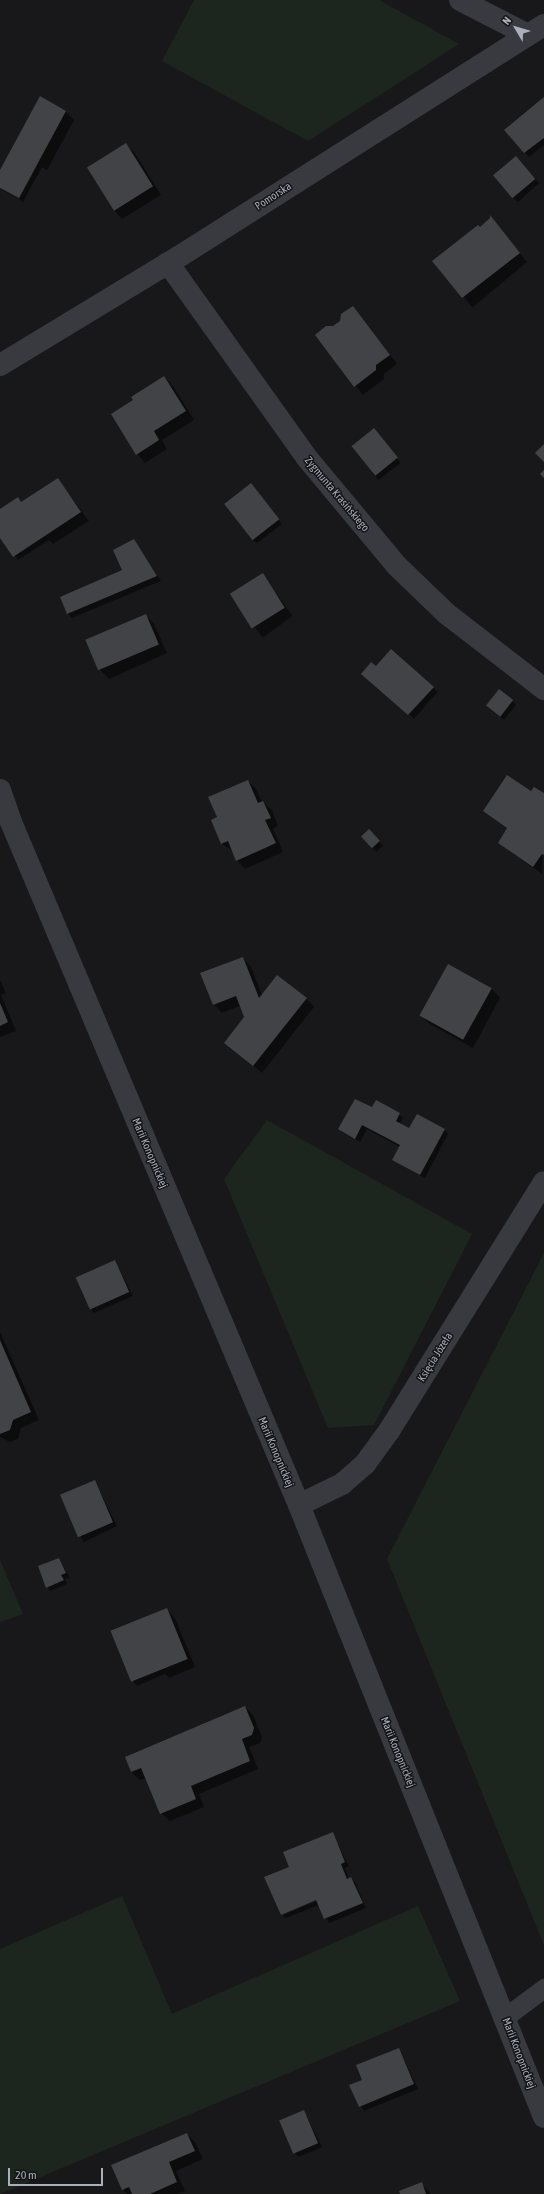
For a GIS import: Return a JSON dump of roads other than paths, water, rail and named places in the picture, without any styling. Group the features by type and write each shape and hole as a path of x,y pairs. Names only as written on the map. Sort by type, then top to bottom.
{"street":[{"path":"460,0 536,30"},
{"name":"Pomorska","path":"0,365 168,263 536,30"},
{"name":"Zygmunta Krasińskiego","path":"168,263 307,458 396,565 447,614 544,689"},
{"name":"Marii Konopnickiej","path":"0,790 14,829 299,1505 544,2117"},
{"name":"Księcia Józefa","path":"299,1505 342,1484 364,1464 389,1432 544,1182"}],"lane":[{"path":"505,2017 544,1988"}]}
